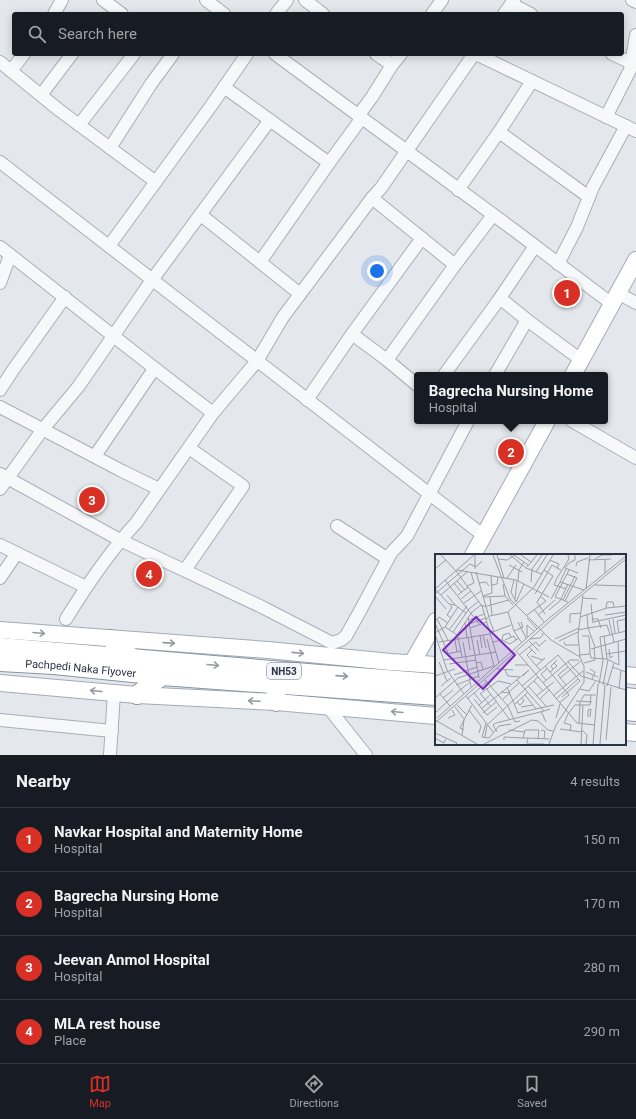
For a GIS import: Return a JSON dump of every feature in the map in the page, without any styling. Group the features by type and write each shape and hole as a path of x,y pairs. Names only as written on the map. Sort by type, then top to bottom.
{"highway":[{"path":"111,639 132,658"},
{"name":"Pachpedi Naka Flyover","path":"0,647 162,676"},
{"name":"Pachpedi Naka Flyover","path":"0,662 54,665 132,658"},
{"name":"NH53","path":"132,658 435,683"},
{"path":"137,694 162,676"},
{"name":"NH53","path":"162,676 435,696"},
{"path":"276,684 276,702"},
{"path":"626,697 636,698"},
{"path":"626,711 636,712"}],"main road":[{"path":"575,372 636,260"},
{"path":"474,554 545,424"},
{"path":"412,664 435,623"},
{"path":"0,630 268,650 435,665"},
{"path":"626,675 636,676"},
{"path":"0,683 114,693 276,702 435,716"},
{"path":"626,732 636,733"}],"street":[{"path":"55,12 62,0"},
{"path":"277,12 286,0"},
{"path":"305,0 320,12"},
{"path":"433,12 442,0"},
{"path":"632,0 636,2"},
{"path":"505,12 512,2 528,12"},
{"path":"105,6 118,12"},
{"path":"606,118 634,64 636,35"},
{"path":"11,71 22,56"},
{"path":"41,95 70,56"},
{"path":"79,125 132,56"},
{"path":"110,148 151,84 172,56"},
{"path":"109,246 246,56"},
{"path":"278,56 558,264 615,299 636,303"},
{"path":"379,56 392,65"},
{"path":"260,262 329,163 360,117 392,65 399,56"},
{"path":"66,618 86,587 120,540 136,523 213,413 257,361 283,317 381,188 474,56"},
{"path":"479,56 631,129 593,187 577,227 558,264"},
{"path":"616,56 634,64"},
{"path":"0,62 79,125 156,182"},
{"path":"458,190 499,132 532,81"},
{"path":"224,87 329,163"},
{"path":"0,489 4,476 78,386 152,280 270,120"},
{"path":"499,132 589,197"},
{"path":"0,162 484,536"},
{"path":"372,198 456,265"},
{"path":"201,215 300,294"},
{"path":"387,360 493,215"},
{"path":"307,400 352,334 422,238"},
{"path":"0,246 154,369 213,413"},
{"path":"446,372 500,298 535,246"},
{"path":"0,283 10,255"},
{"path":"0,390 65,297"},
{"path":"500,298 581,360"},
{"path":"497,372 527,320"},
{"path":"352,334 414,382"},
{"path":"95,456 154,369"},
{"path":"0,407 159,489"},
{"path":"4,476 120,540 262,607 332,643 341,640 346,636 391,553 407,536 463,424"},
{"path":"577,424 636,458"},
{"path":"185,570 243,486 189,448"},
{"path":"337,526 388,559"},
{"path":"0,545 86,587"},
{"path":"0,578 17,553"},
{"path":"110,755 114,693"},
{"path":"327,706 366,755"},
{"path":"0,720 112,731"}],"place":[{"name":"Navkar Hospital and Maternity Home","path":"567,293"},
{"name":"Bagrecha Nursing Home","path":"511,452"},
{"name":"Jeevan Anmol Hospital","path":"92,500"},
{"name":"MLA rest house","path":"149,574"}]}
